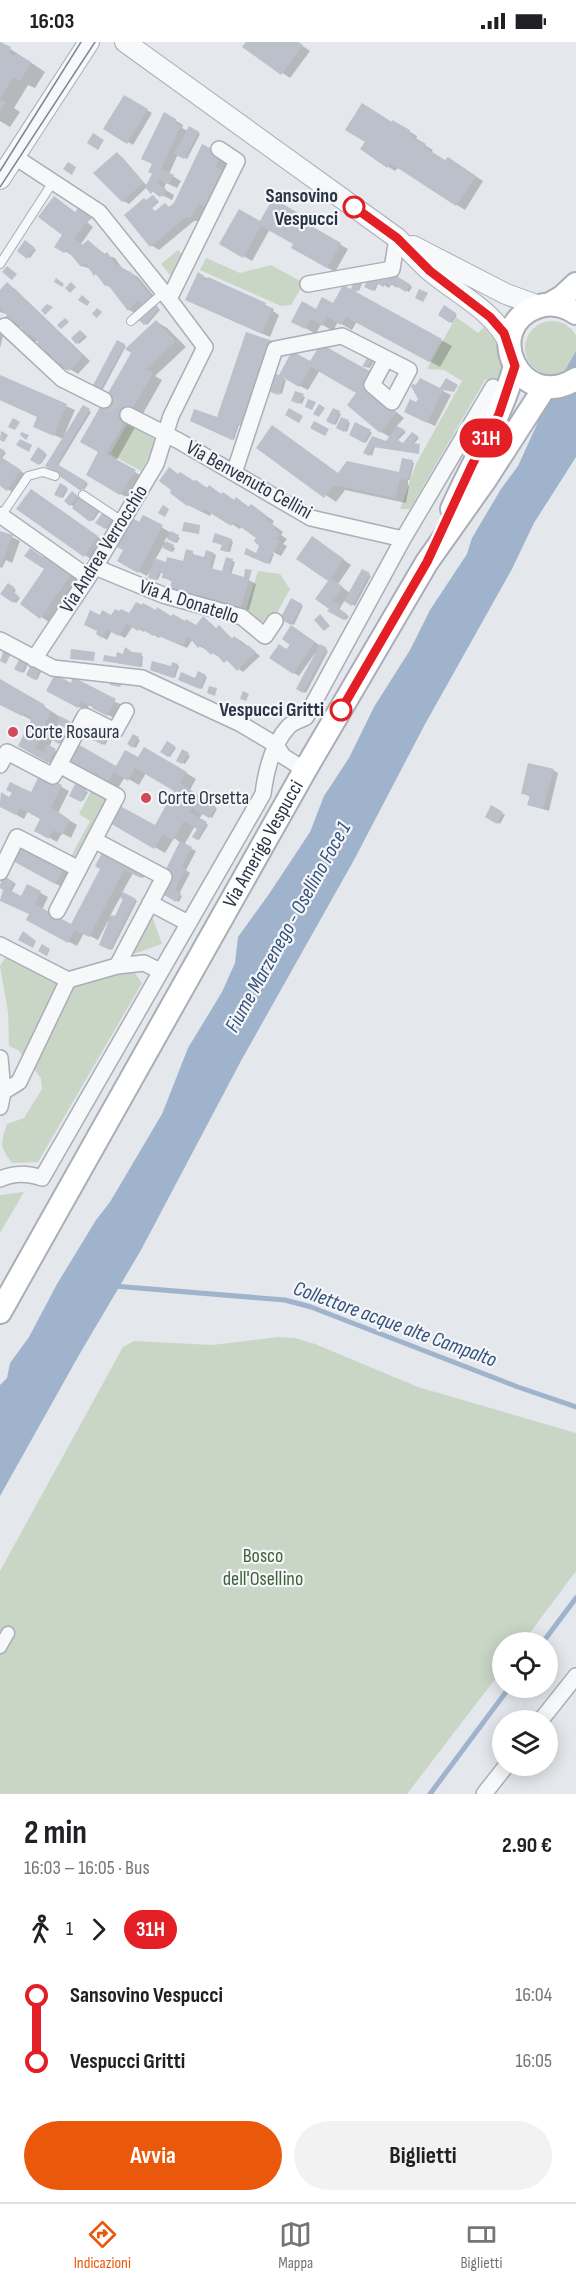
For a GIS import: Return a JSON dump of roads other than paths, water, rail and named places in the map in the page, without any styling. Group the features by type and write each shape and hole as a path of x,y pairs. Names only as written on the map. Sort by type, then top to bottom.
{"main road":[{"path":"564,385 528,381 515,366 509,344 518,320 531,309 562,297 576,284"},
{"path":"545,305 560,305 576,313"},
{"path":"427,562 472,465 499,414 515,366"},
{"name":"Via Amerigo Vespucci","path":"0,1310 305,770 427,562 485,480 564,385"}],"street":[{"path":"0,179 88,42"},
{"path":"124,42 397,238 506,294 545,305"},
{"path":"15,157 99,212 167,296 237,161 219,149"},
{"path":"308,284 392,269 397,238"},
{"path":"397,238 430,271 490,317 504,333 509,344"},
{"name":"Via Andrea Verrocchio","path":"34,659 92,572 156,464 171,416 205,347 167,296"},
{"path":"5,326 62,379 104,400"},
{"path":"234,474 275,349 342,336 386,359"},
{"path":"0,1179 12,1174 28,1174 42,1178 263,794 266,771 276,745 290,725 306,717 403,539 493,387"},
{"name":"Via Benvenuto Cellini","path":"129,415 310,518 403,539"},
{"name":"Via A. Donatello","path":"0,516 92,572 242,617 265,636 275,621"},
{"path":"0,640 53,668 142,678 240,724 276,745 283,756 305,770"},
{"path":"0,765 8,752 53,776 85,716 115,731 126,711"},
{"path":"57,911 117,796 59,765"},
{"path":"0,872 17,837 79,869"},
{"path":"94,840 164,877 117,966"},
{"path":"150,903 188,923"},
{"path":"0,945 68,980 117,966 144,963 160,971"},
{"path":"2,1100 19,1082 68,980"},
{"path":"0,1058 2,1100"},
{"path":"0,1647 8,1633"},
{"path":"550,1710 576,1676"},
{"path":"484,1794 498,1776"}],"lane":[{"path":"0,264 52,182"},
{"path":"131,321 167,296"},
{"path":"0,516 28,476 43,472 55,476"},
{"path":"83,495 122,521"}],"water":[{"name":"Fiume Marzenego - Osellino Foce 1","path":"576,351 576,457 534,523 512,569 424,726 354,860 242,1059 141,1250 0,1496 0,1385 7,1378 10,1363 29,1337 57,1284 96,1220 110,1202 162,1114 188,1048 222,992 235,963 238,937 310,832 324,796 349,758 374,707 410,650 430,610 467,554 472,538 501,489 518,466 547,402"}],"waterway":[{"name":"Collettore acque alte Campalto","path":"114,1286 285,1300 311,1307 576,1407"},
{"path":"550,1632 576,1598"},
{"path":"430,1794 502,1698"}],"tunnel":[{"path":"104,400 128,415"}],"tram line":[{"path":"0,171 81,42"},
{"path":"0,187 95,42"}],"place":[{"name":"Sansovino Vespucci","path":"354,207"},
{"name":"Vespucci Gritti","path":"341,710"},
{"name":"Corte Rosaura","path":"13,732"},
{"name":"Corte Orsetta","path":"146,798"}],"park label":[{"name":"Bosco dell'Osellino","path":"263,1568"}]}
